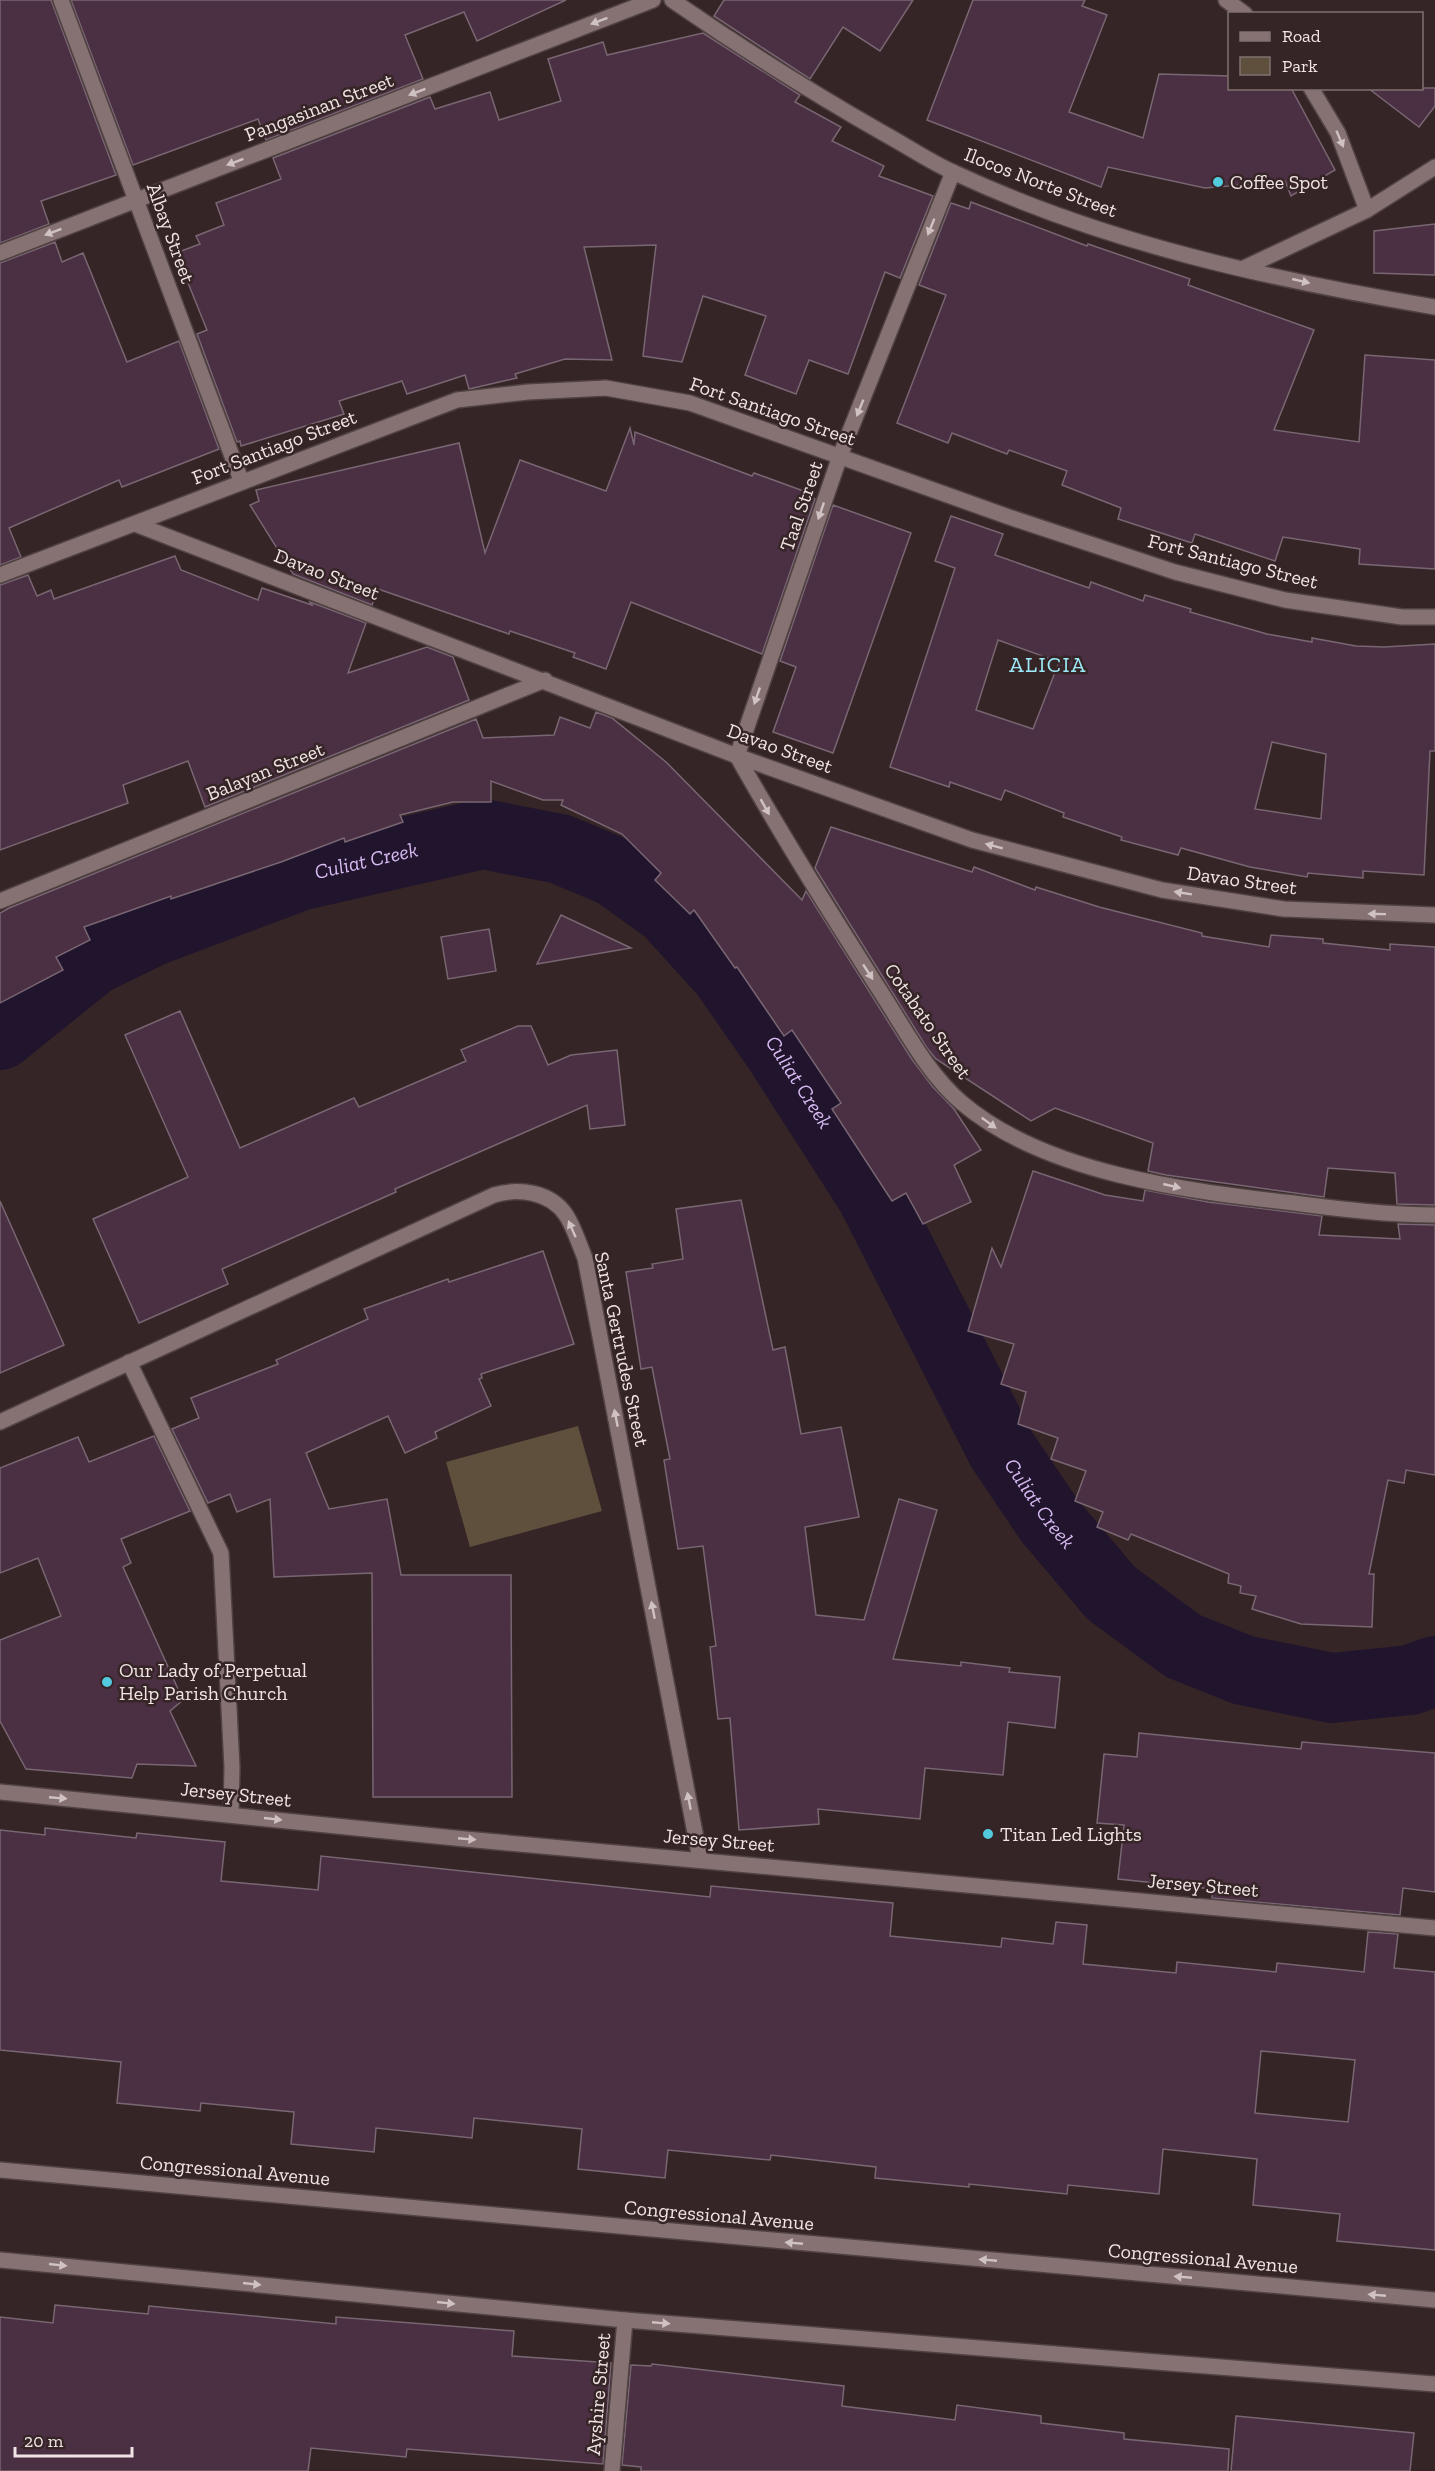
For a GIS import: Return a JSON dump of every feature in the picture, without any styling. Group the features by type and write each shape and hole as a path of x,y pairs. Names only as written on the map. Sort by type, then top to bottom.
{"street":[{"name":"Albay Street","path":"62,0 241,480"},
{"name":"Pangasinan Street","path":"0,253 654,0"},
{"name":"Ilocos Norte Street","path":"672,0 725,37 953,172 1088,225 1244,268 1360,294 1435,307"},
{"path":"1226,0 1242,12"},
{"path":"1312,90 1338,133 1367,210"},
{"path":"1244,268 1367,210 1435,167"},
{"name":"Taal Street","path":"737,756 840,456 953,172"},
{"name":"Fort Santiago Street","path":"0,575 135,524 241,480 457,400 606,388 690,403 1010,517 1175,572 1285,600 1402,617 1435,617"},
{"name":"Davao Street","path":"135,524 545,680 737,756 972,840 1162,890 1284,909 1435,915"},
{"name":"Balayan Street","path":"0,901 545,680"},
{"name":"Cotabato Street","path":"737,756 796,861 928,1064 961,1102 1002,1132 1089,1167 1199,1192 1330,1208 1435,1215"},
{"name":"Santa Gertrudes Street","path":"0,1422 494,1195 512,1190 535,1194 549,1200 565,1214 585,1258 700,1859"},
{"path":"129,1362 221,1553 232,1767 231,1814"},
{"name":"Jersey Street","path":"0,1792 465,1839 1435,1929"},
{"name":"Congressional Avenue","path":"0,2170 1435,2300"},
{"path":"0,2260 625,2320 1435,2384"},
{"name":"Ayshire Street","path":"612,2471 625,2320"}],"green space":[{"path":"578,1426 602,1511 470,1547 446,1462"}],"building":[{"path":"0,0 51,0 116,175 41,201 49,224 0,243"},
{"path":"71,0 566,0 477,41 464,12 405,35 423,79 266,140 258,119 133,165"},
{"path":"724,0 913,0 880,51 843,27 810,79 714,16"},
{"path":"973,0 1085,0 1082,6 1107,15 1069,112 1143,138 1159,74 1228,76 1228,90 1292,90 1335,170 1291,196 1285,181 1205,188 1108,167 1101,187 927,120"},
{"path":"703,33 800,95 795,102 841,127 832,141 884,166 879,176 933,196 900,278 885,272 848,374 809,360 796,394 745,375 766,316 703,296 682,362 643,356 656,245 584,247 612,360 565,359 515,374 517,378 469,389 465,375 407,394 402,381 339,401 344,414 241,446 240,441 237,442 197,334 207,330 176,253 200,244 196,236 224,225 216,203 281,179 273,158 430,97 435,109 490,92 499,120 561,101 548,59 603,42 607,55"},
{"path":"1435,88 1435,106 1419,127 1371,90"},
{"path":"971,202 1087,246 1088,244 1190,279 1188,285 1314,330 1274,430 1359,442 1365,355 1435,360 1435,569 1359,564 1360,549 1283,537 1275,561 1195,534 1192,543 1118,519 1121,508 1062,485 1067,471 1009,450 1007,454 952,433 948,443 897,423 946,295 919,285 951,203 969,209"},
{"path":"1435,224 1435,275 1374,273 1374,231"},
{"path":"55,242 62,262 83,253 127,362 179,341 219,449 122,487 119,480 9,528 21,557 0,565 0,263"},
{"path":"630,428 634,445 635,432 752,476 754,473 809,493 808,496 815,499 762,654 631,602 606,669 573,657 575,653 510,631 509,634 378,589 372,605 293,574 250,505 259,501 256,490 459,443 485,553 520,460 606,491"},
{"path":"833,505 911,533 833,753 773,732 796,667 780,661"},
{"path":"951,516 1003,534 995,555 1089,588 1091,582 1143,601 1145,595 1191,609 1190,612 1267,634 1312,642 1312,638 1356,646 1435,644 1435,751 1430,751 1424,875 1363,871 1363,878 1308,873 1307,877 1250,867 1181,848 1178,855 1121,840 1122,837 1063,817 1064,813 1005,790 1001,800 950,782 949,787 890,767 955,568 935,561","holes":["998,640 1059,662 1033,729 976,710","1272,742 1326,754 1321,819 1255,809"]},
{"path":"175,556 181,570 258,600 262,588 312,605 310,602 366,623 348,673 427,647 453,657 469,700 205,807 188,761 123,785 128,803 0,850 0,585 28,575 37,596 51,590 54,599"},
{"path":"596,712 612,718 666,762 802,900 806,891 911,1058 932,1086 954,1109 981,1150 954,1165 971,1202 923,1224 906,1193 892,1201 832,1109 841,1103 792,1030 784,1036 737,967 735,968 694,910 690,914 655,880 661,873 622,834 561,805 563,800 543,800 491,781 491,802 453,802 400,815 403,822 345,842 344,838 281,862 171,899 171,896 84,927 90,940 56,957 63,970 0,1003 0,913 9,908 476,719 483,738 554,735 560,717 590,728"},
{"path":"831,827 972,872 974,867 1035,890 1036,887 1099,907 1202,933 1202,936 1269,947 1271,935 1323,939 1323,943 1390,950 1390,944 1435,947 1435,1205 1397,1204 1395,1173 1328,1168 1324,1197 1166,1175 1148,1171 1153,1143 1055,1108 1031,1121 936,1059 927,1048 815,868"},
{"path":"561,915 631,948 537,964"},
{"path":"489,929 496,971 448,979 441,937"},
{"path":"180,1011 240,1148 354,1098 359,1107 466,1061 461,1050 518,1026 531,1026 548,1065 571,1055 617,1050 625,1125 590,1129 587,1105 395,1189 396,1192 222,1269 228,1284 139,1323 93,1219 188,1177 125,1035"},
{"path":"1033,1171 1105,1195 1143,1201 1145,1190 1208,1202 1322,1216 1319,1235 1400,1239 1398,1224 1435,1225 1435,1475 1406,1470 1404,1483 1388,1480 1369,1574 1374,1574 1372,1627 1301,1624 1252,1609 1256,1596 1240,1593 1241,1586 1228,1583 1229,1574 1131,1534 1128,1540 1097,1527 1103,1512 1075,1501 1086,1471 1051,1459 1058,1438 1018,1424 1026,1392 1001,1384 1014,1344 968,1331 992,1248 1001,1267"},
{"path":"741,1200 773,1350 785,1347 801,1434 841,1427 859,1517 805,1527 816,1615 864,1620 899,1499 937,1510 893,1659 961,1666 961,1662 1010,1668 1009,1672 1060,1677 1055,1728 1008,1722 1003,1775 925,1768 920,1819 818,1809 819,1824 739,1830 730,1718 718,1719 710,1647 716,1646 703,1546 678,1549 664,1460 670,1459 652,1367 641,1369 626,1272 653,1268 652,1264 683,1259 676,1209"},
{"path":"0,1201 64,1345 0,1373"},
{"path":"543,1251 574,1344 481,1374 482,1378 479,1379 491,1406 435,1432 437,1438 405,1453 388,1416 306,1453 329,1509 387,1499 401,1575 511,1575 512,1797 373,1797 372,1573 274,1577 270,1499 237,1512 230,1494 208,1503 172,1429 199,1418 191,1398 278,1364 276,1360 368,1319 364,1309 448,1279 449,1282"},
{"path":"154,1436 190,1511 121,1539 131,1563 123,1567 183,1700 170,1711 196,1766 137,1764 132,1778 26,1769 0,1721 0,1640 61,1616 38,1558 0,1573 0,1468 78,1437 89,1462"},
{"path":"1139,1733 1301,1749 1302,1742 1435,1753 1435,1892 1403,1888 1400,1915 1212,1898 1212,1889 1118,1879 1124,1825 1097,1823 1104,1754 1137,1757"},
{"path":"45,1828 136,1838 137,1833 225,1842 221,1881 318,1890 321,1856 710,1897 711,1886 893,1903 890,1936 1001,1947 1002,1938 1053,1944 1056,1922 1087,1925 1083,1964 1176,1973 1177,1962 1276,1972 1277,1963 1364,1972 1368,1932 1398,1934 1394,1968 1435,1972 1435,2250 1337,2241 1340,2214 1253,2205 1257,2159 1163,2149 1159,2194 1068,2185 1067,2194 969,2184 969,2187 875,2178 876,2167 771,2155 770,2160 668,2150 665,2178 578,2169 582,2129 474,2118 472,2138 376,2128 374,2152 291,2144 294,2112 201,2103 200,2111 117,2103 121,2062 0,2050 0,1830 45,1835","holes":["1261,2051 1355,2060 1348,2122 1255,2113"]},
{"path":"55,2305 148,2314 149,2306 336,2324 336,2317 514,2331 512,2356 611,2363 603,2464 407,2449 406,2457 311,2448 308,2471 0,2471 0,2317 53,2323"},
{"path":"652,2364 844,2386 842,2406 955,2420 957,2405 1041,2416 1041,2423 1124,2433 1124,2439 1229,2449 1228,2471 641,2471 641,2467 622,2465 631,2365 651,2366"},
{"path":"1236,2416 1414,2433 1410,2471 1231,2471"}],"waterway":[{"name":"Culiat Creek","path":"0,1035 93,960 153,931 299,876 483,834 560,849 615,872 668,910 725,973 778,1049 871,1194 1002,1450 1050,1521 1111,1593 1183,1646 1243,1670 1332,1688 1410,1680 1435,1671"}],"place":[{"name":"Coffee Spot","path":"1218,182"},
{"name":"Our Lady of Perpetual Help Parish Church","path":"107,1682"},
{"name":"Titan Led Lights","path":"988,1834"}],"district":[{"name":"ALICIA","path":"1048,664"}]}
